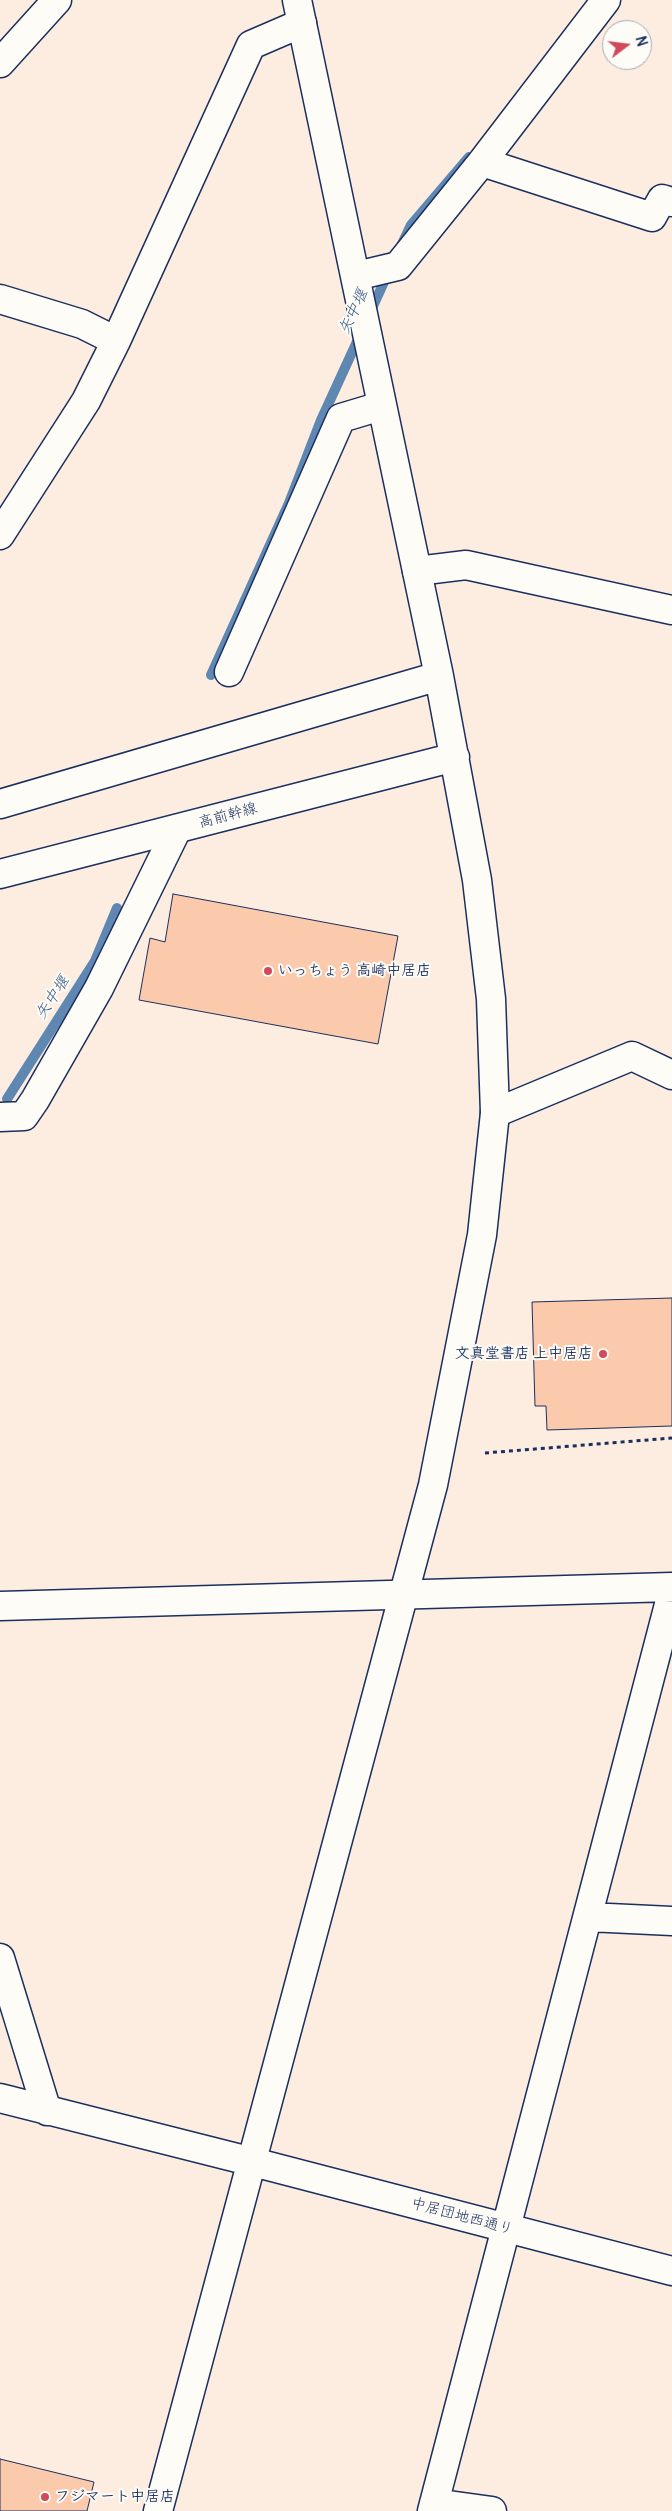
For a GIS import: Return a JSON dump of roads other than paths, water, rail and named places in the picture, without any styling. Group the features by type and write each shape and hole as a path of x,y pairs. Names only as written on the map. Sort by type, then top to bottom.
{"street":[{"path":"0,63 56,0"},
{"path":"356,276 398,266 482,162 606,0"},
{"path":"0,535 86,400 116,341 251,45 299,12 439,676 477,880 491,998 495,1113 479,1255 443,1439 253,2162 158,2511"},
{"path":"482,162 652,217 662,199 672,202"},
{"path":"0,300 82,324 116,341"},
{"path":"228,672 341,418 381,406"},
{"path":"416,571 466,565 672,610"},
{"path":"0,804 439,676"},
{"name":"高前幹線","path":"0,874 455,757"},
{"path":"0,1117 24,1116 35,1100 99,988 177,829"},
{"path":"495,1113 632,1056 672,1075"},
{"path":"0,1606 672,1588"},
{"path":"492,2511 433,2507 672,1593"},
{"path":"588,1917 672,1921"},
{"path":"0,1958 47,2111"},
{"name":"中居団地西通り","path":"0,2098 672,2271"}],"waterway":[{"name":"矢中堰","path":"402,244 411,225 469,157"},
{"name":"矢中堰","path":"369,315 389,271"},
{"name":"矢中堰","path":"211,675 289,503 321,420 360,335"},
{"name":"矢中堰","path":"7,1099 95,961 117,908"}],"place":[{"name":"いっちょう 高崎中居店","path":"268,971"},
{"name":"文真堂書店 上中居店","path":"603,1354"},
{"name":"フジマート中居店","path":"45,2497"}]}
